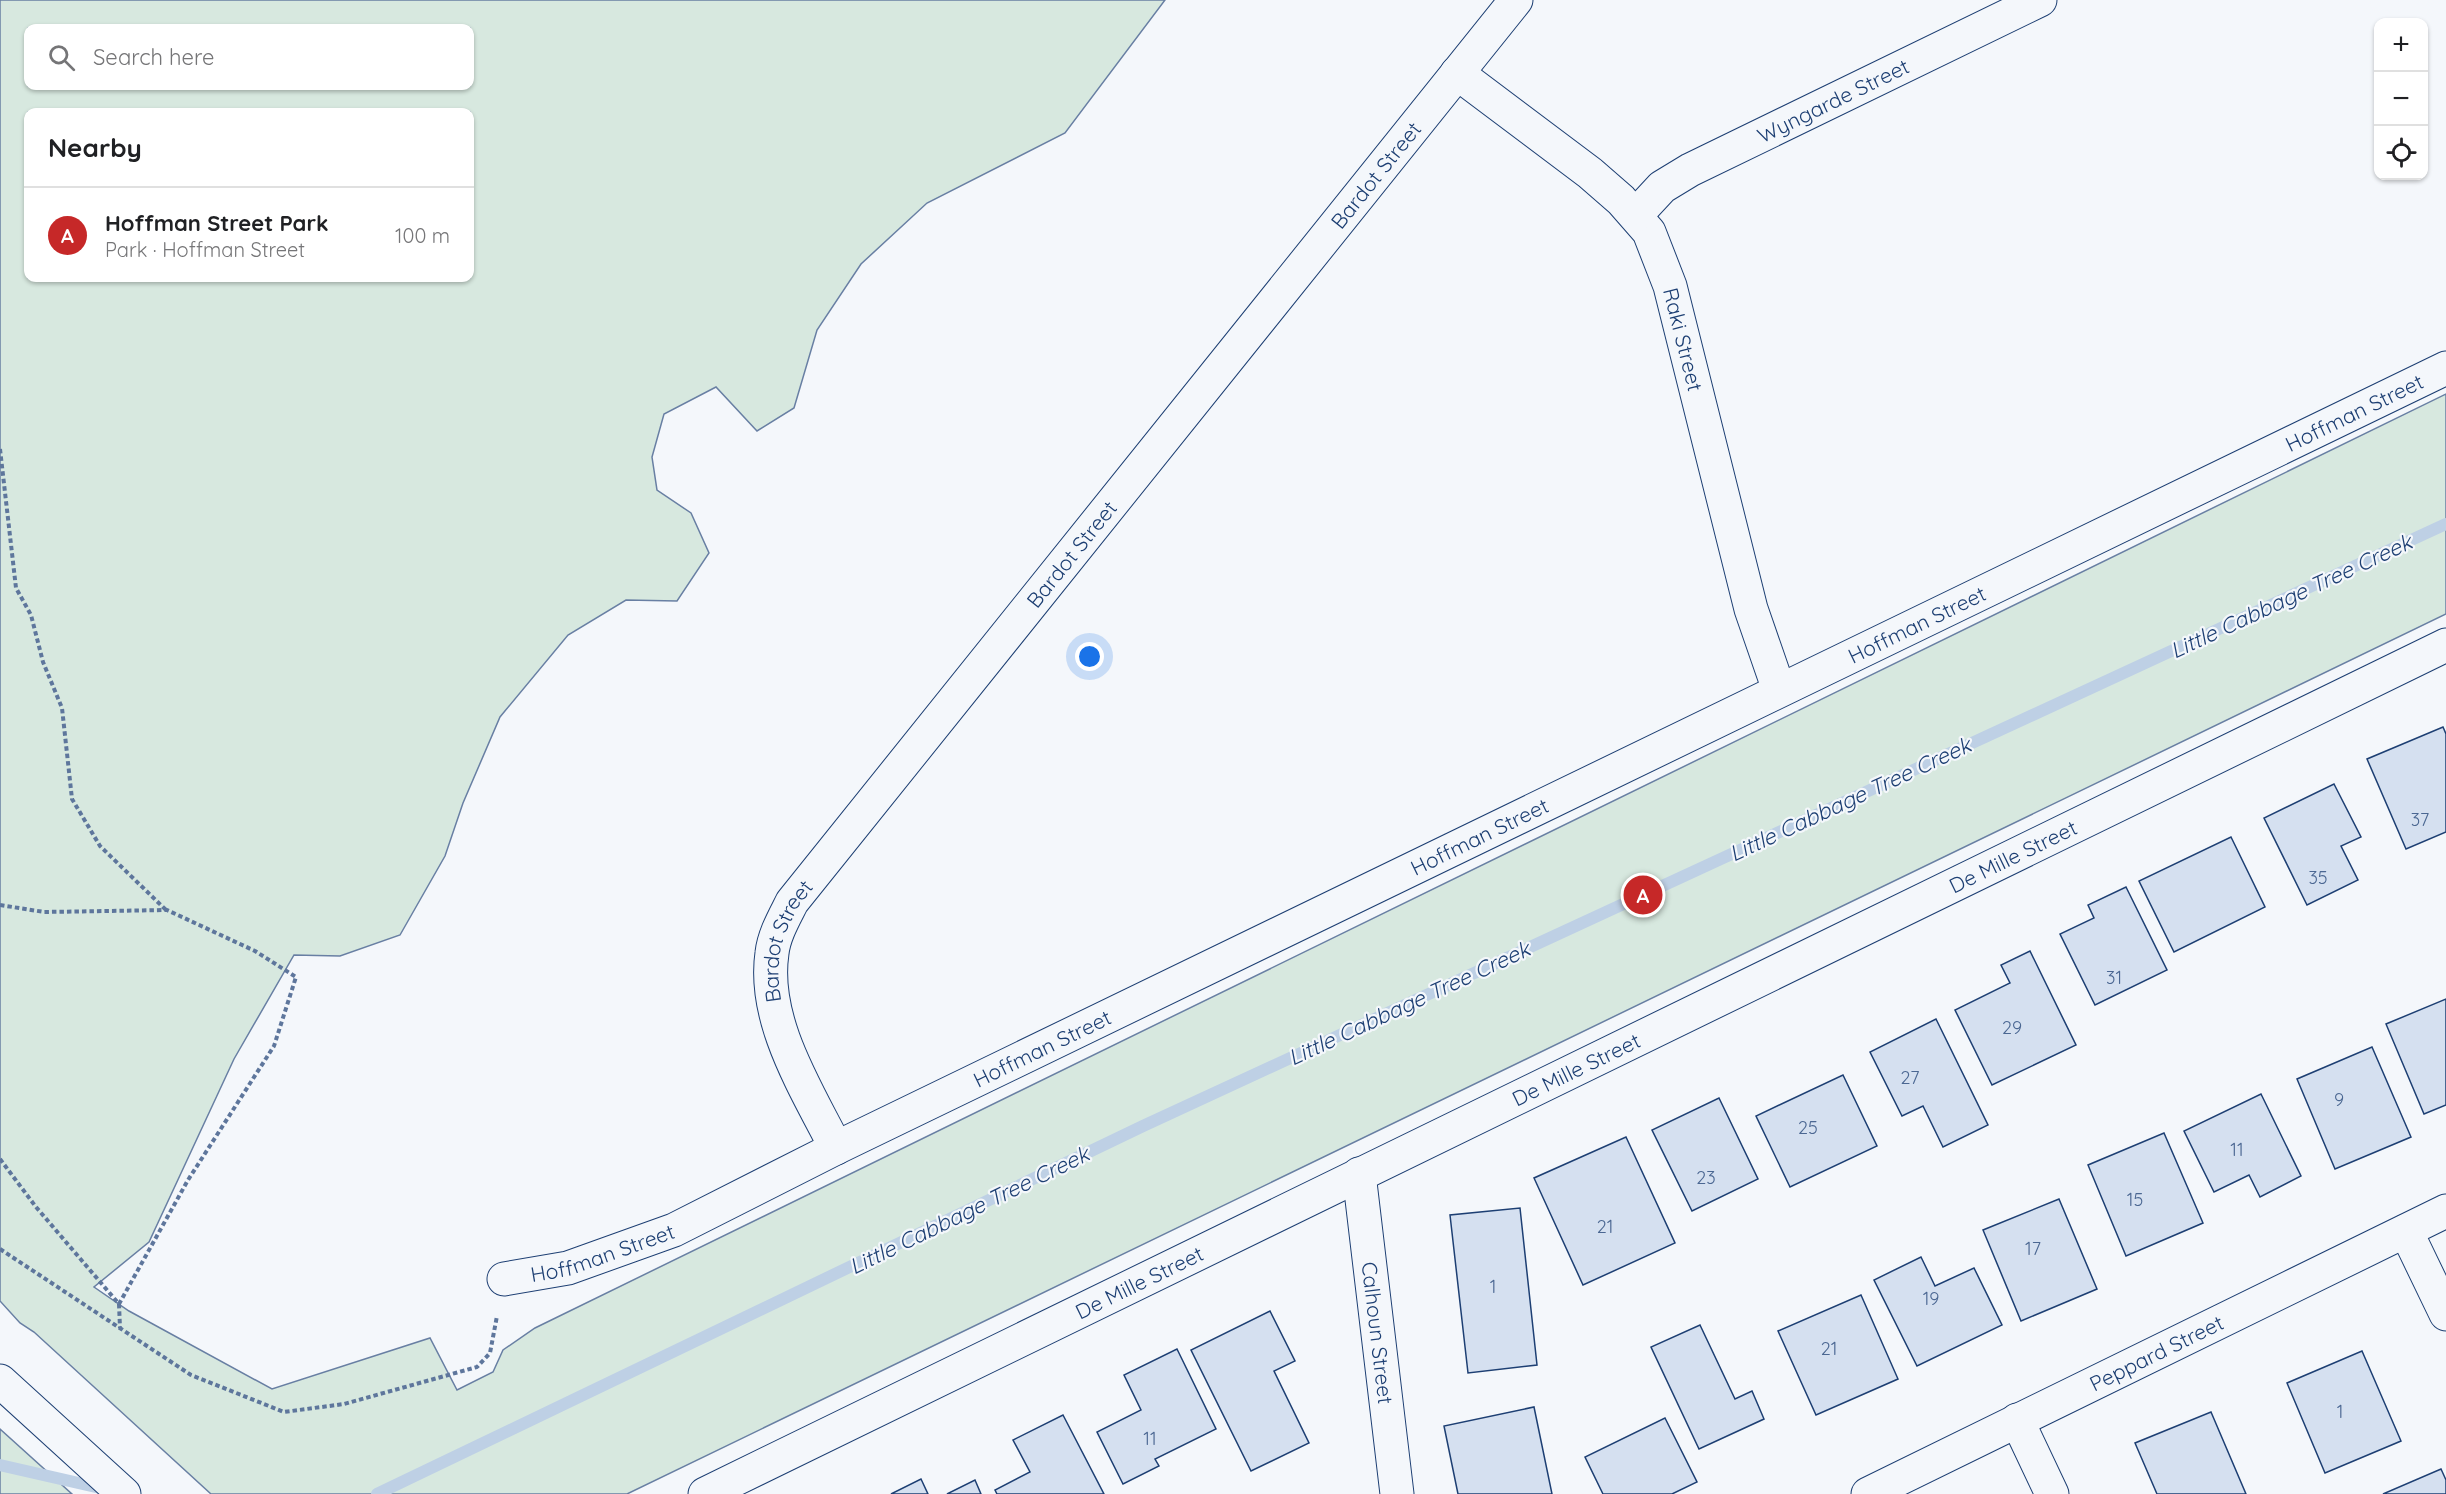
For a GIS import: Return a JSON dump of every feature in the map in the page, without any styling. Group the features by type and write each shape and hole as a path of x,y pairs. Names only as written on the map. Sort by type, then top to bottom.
{"street":[{"name":"Bardot Street","path":"836,1149 801,1076 773,1003 770,979 772,952 780,926 792,902 1516,0"},
{"name":"Wyngarde Street","path":"1636,215 1662,187 1690,170 2040,0"},
{"name":"Raki Street","path":"1458,73 1590,173 1636,215 1649,232 1670,286 1751,609 1779,690"},
{"name":"Hoffman Street","path":"504,1279 568,1268 662,1235 1441,857 1779,690 2446,368"},
{"name":"De Mille Street","path":"705,1494 2446,645"},
{"name":"Calhoun Street","path":"1359,1174 1397,1494"},
{"name":"Peppard Street","path":"1868,1494 2446,1211"},
{"path":"2406,1232 2446,1314"},
{"path":"0,1381 124,1494"},
{"path":"2017,1420 2052,1494"}],"path":[{"path":"0,449 16,588 31,615 43,662 62,708 72,799 100,846 167,910 255,951 297,977 274,1046 188,1180 119,1304 120,1329"},
{"path":"0,905 44,912 167,910"},
{"path":"0,1159 36,1207 119,1304"},
{"path":"0,1249 191,1375 284,1412 344,1404 477,1367 490,1353 504,1279"}],"shaded area":[{"path":"0,0 1165,0 1065,133 927,203 861,264 817,330 794,408 757,431 716,387 664,414 652,457 657,490 691,513 709,553 677,601 626,600 568,635 500,717 463,803 445,856 400,935 340,956 294,955 234,1059 149,1242 94,1287 129,1311 272,1389 430,1338 457,1390 493,1372 503,1350 535,1328 2446,394 2446,614 627,1494 211,1494 34,1332 20,1323 0,1301"},
{"path":"0,1429 72,1494 0,1494"}],"building":[{"path":"2443,727 2446,734 2446,832 2406,849 2367,759"},
{"path":"2334,784 2361,837 2341,846 2358,880 2307,905 2264,818"},
{"path":"2231,837 2265,907 2174,952 2139,881"},
{"path":"2126,887 2167,970 2095,1005 2060,934 2094,918 2088,905"},
{"path":"2030,951 2076,1045 1992,1085 1955,1010 2010,983 2001,965"},
{"path":"2446,999 2446,1105 2424,1114 2386,1024"},
{"path":"1936,1019 1988,1125 1943,1147 1923,1106 1902,1116 1870,1052"},
{"path":"2372,1047 2411,1137 2335,1169 2297,1079"},
{"path":"1843,1075 1877,1146 1790,1187 1756,1116"},
{"path":"2261,1094 2301,1176 2260,1197 2249,1175 2214,1192 2184,1131"},
{"path":"1719,1098 1758,1179 1692,1211 1652,1130"},
{"path":"2164,1133 2203,1223 2126,1256 2088,1165"},
{"path":"1626,1137 1675,1243 1583,1285 1534,1178"},
{"path":"2059,1199 2097,1289 2021,1321 1983,1230"},
{"path":"1520,1208 1537,1365 1468,1373 1450,1215"},
{"path":"1921,1257 1935,1286 1974,1268 2002,1325 1917,1366 1874,1280"},
{"path":"1861,1295 1898,1379 1816,1415 1778,1331"},
{"path":"1270,1311 1295,1361 1274,1371 1309,1443 1251,1471 1191,1350"},
{"path":"1700,1325 1735,1399 1752,1391 1764,1419 1699,1449 1651,1347"},
{"path":"1177,1349 1216,1429 1155,1459 1159,1466 1123,1484 1097,1432 1141,1410 1124,1375"},
{"path":"2362,1351 2401,1441 2325,1473 2287,1383"},
{"path":"1534,1407 1552,1494 1458,1494 1444,1426"},
{"path":"2211,1412 2246,1494 2157,1494 2135,1443"},
{"path":"1063,1415 1104,1494 997,1494 995,1490 1030,1472 1013,1440"},
{"path":"1665,1418 1697,1482 1672,1494 1603,1494 1585,1457"},
{"path":"2441,1469 2446,1480 2446,1494 2383,1494"},
{"path":"921,1479 928,1494 891,1494"},
{"path":"975,1480 981,1494 947,1494"}],"waterway":[{"name":"Little Cabbage Tree Creek","path":"377,1494 1143,1126 2446,524"},
{"name":"Little Cabbage Tree Creek","path":"0,1465 105,1489"}],"place":[{"name":"Hoffman Street Park","path":"1643,895"}]}
